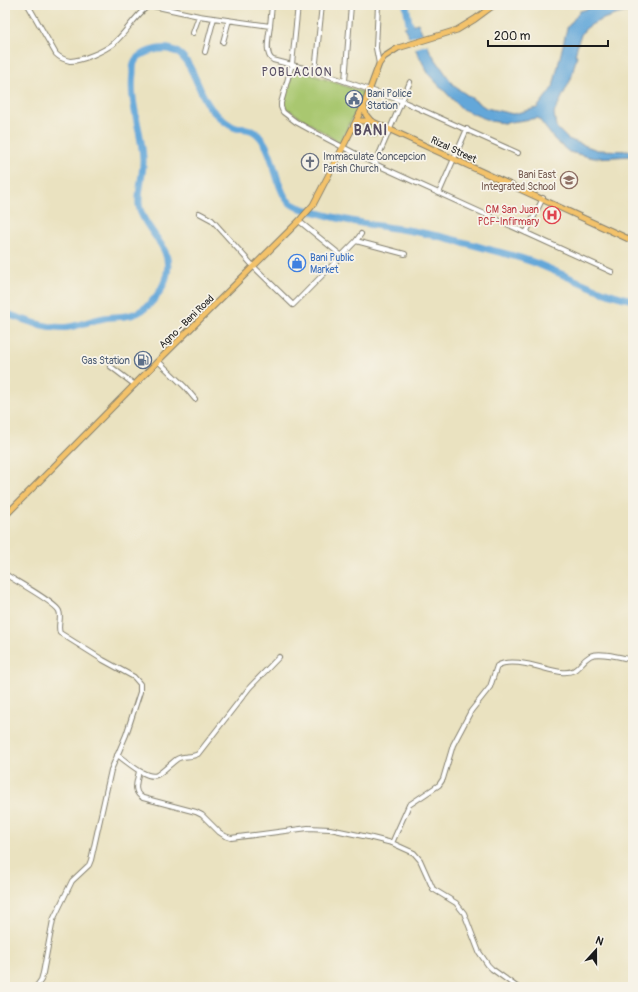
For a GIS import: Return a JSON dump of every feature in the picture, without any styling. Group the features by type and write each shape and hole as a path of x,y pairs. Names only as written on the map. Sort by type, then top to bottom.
{"main road":[{"path":"379,64 384,57 392,51 409,44 457,30 494,5"},
{"name":"Agno - Bani Road","path":"5,516 158,361 254,267 313,205 364,105 379,64"},
{"path":"364,105 365,113 371,121"},
{"path":"356,121 371,121"},
{"name":"Rizal Street","path":"371,121 542,198 633,241"}],"street":[{"path":"28,5 56,54 62,59 70,61 81,60 110,46 147,7 153,6 199,16 270,26"},
{"path":"272,5 269,57 273,60 315,71 402,101 518,153"},
{"path":"298,5 292,64 281,103 282,110 296,122 375,164 612,272"},
{"path":"315,71 322,5"},
{"path":"345,81 351,5"},
{"path":"378,5 376,48 379,64"},
{"path":"193,32 199,16"},
{"path":"205,52 214,18"},
{"path":"223,42 230,20"},
{"path":"375,164 410,82"},
{"path":"439,193 467,129"},
{"path":"526,233 542,198"},
{"path":"199,213 212,220 254,267 293,305 342,256 361,234"},
{"path":"300,220 342,256"},
{"path":"356,241 405,254"},
{"path":"158,361 185,387 195,399"},
{"path":"110,366 135,385"},
{"path":"5,574 36,592 58,609 58,627 60,633 103,660 134,677 140,684 140,692 126,735 117,754 107,783 93,855 89,865 72,881 53,920 43,973 41,980 36,987"},
{"path":"392,843 409,805 439,785 443,779 454,745 471,711 490,687 498,666 512,662 561,672 570,672 590,656 595,655 633,660"},
{"path":"117,754 139,771 153,776 182,757 194,756 198,754 250,687 279,657"},
{"path":"139,771 136,788 136,792 139,796 196,812 202,815 225,836 231,838 241,838 272,832 308,828 330,830 392,843 414,853 417,856 433,889 456,903 464,913 479,952 492,970 517,987"}],"green space":[{"path":"293,68 365,93 340,143 283,106"},
{"path":"365,123 381,130 380,132 374,135 367,133 364,127"}],"water":[{"path":"602,5 633,5 633,11 598,21 582,33 575,55 577,55 571,79 554,113 556,127 568,139 597,150 633,151 633,156 594,158 569,152 555,140 538,118 504,123 490,121 462,109 429,75 404,27 418,23 430,51 454,86 486,108 513,114 537,108 553,87 567,28 580,11"}],"pier":[{"path":"425,33 429,44 413,49 408,38"}],"waterway":[{"path":"406,5 409,23 414,33"},
{"path":"5,313 45,326 61,328 69,327 107,317 134,314 149,305 161,289 165,280 167,261 162,246 146,223 140,211 139,193 143,169 143,158 132,86 133,65 136,58 150,51 164,49 175,51 183,57 190,67 205,100 220,118 233,127 250,130 260,136 271,158 284,196 288,201 297,207 336,218 432,235 511,255 538,264 597,289 633,300"}],"place":[{"name":"Bani Police Station","path":"354,99"},
{"name":"Immaculate Concepcion Parish Church","path":"310,162"},
{"name":"Bani East Integrated School","path":"569,180"},
{"name":"CM San Juan PCF-Infirmary","path":"552,215"},
{"name":"Bani Public Market","path":"297,263"},
{"name":"Gas Station","path":"143,360"}],"district":[{"name":"POBLACION","path":"297,72"},
{"name":"BANI","path":"371,130"}]}
